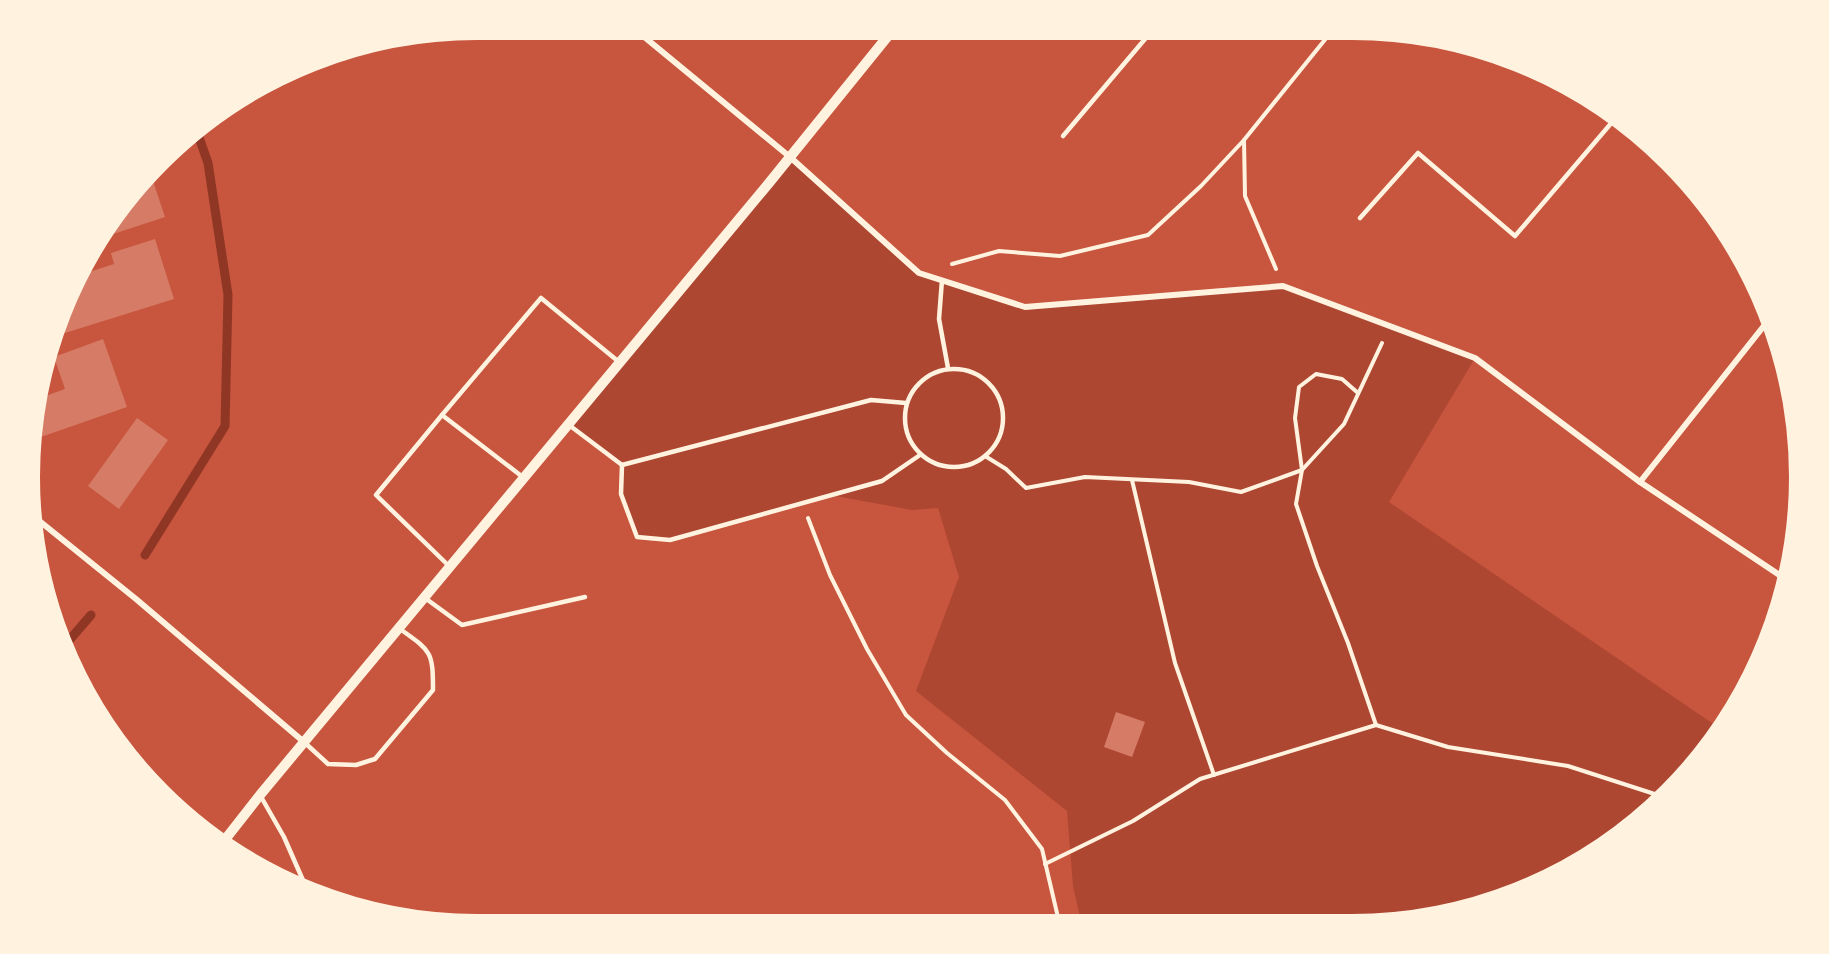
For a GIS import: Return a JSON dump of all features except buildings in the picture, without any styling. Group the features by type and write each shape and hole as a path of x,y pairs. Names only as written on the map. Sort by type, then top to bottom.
{"street":[{"path":"643,36 790,157 919,273 1025,307 1283,286 1475,358 1640,482 1782,576"},
{"path":"225,839 888,36"},
{"path":"1640,482 1765,324"},
{"path":"38,520 136,599 304,742"}],"lane":[{"path":"1063,136 1148,36"},
{"path":"1360,218 1418,153 1515,236 1612,121"},
{"path":"942,280 939,319 948,368"},
{"path":"450,567 376,495 442,415 541,298 619,363"},
{"path":"948,368 975,373 987,381 999,399 1004,419 995,446 974,464 960,468 932,463 920,455 911,444 904,417 906,403 913,390 934,372 948,368"},
{"path":"622,465 871,400 906,403"},
{"path":"442,415 524,478"},
{"path":"568,425 622,465"},
{"path":"622,465 621,494 637,537 670,540 882,481 920,455"},
{"path":"424,598 462,625 585,597"},
{"path":"304,742 328,764 356,765 375,759 433,690 433,666 427,648 399,628"},
{"path":"260,795 284,837 304,882"}],"path":[{"path":"919,273 999,251 1060,256 1148,236 1201,186 1244,140 1328,36"},
{"path":"1244,140 1245,196 1283,286"},
{"path":"985,456 1006,469 1026,488 1085,477 1190,482 1241,492 1302,470 1344,424 1391,326"},
{"path":"1358,393 1342,379 1316,374 1299,387 1295,418 1302,470 1296,504 1376,725"},
{"path":"1132,480 1175,663 1214,775"},
{"path":"802,503 830,575 867,649 906,715 947,753 1005,800 1042,849 1058,918"},
{"path":"1046,864 1133,821 1200,779 1376,725 1448,747 1568,766 1658,795"}],"shaded area":[{"path":"790,157 919,273 1025,307 1283,286 1475,358 1389,502 1716,726 1684,768 1643,809 1620,827 1597,844 1547,873 1494,895 1438,910 1381,917 1080,918 1073,886 1067,811 916,691 959,577 938,508 912,510 830,495 670,540 637,537 621,494 620,466 568,425"}],"waterway":[{"path":"145,555 225,426 228,295 208,163 198,135"},
{"path":"68,642 91,615"}]}
